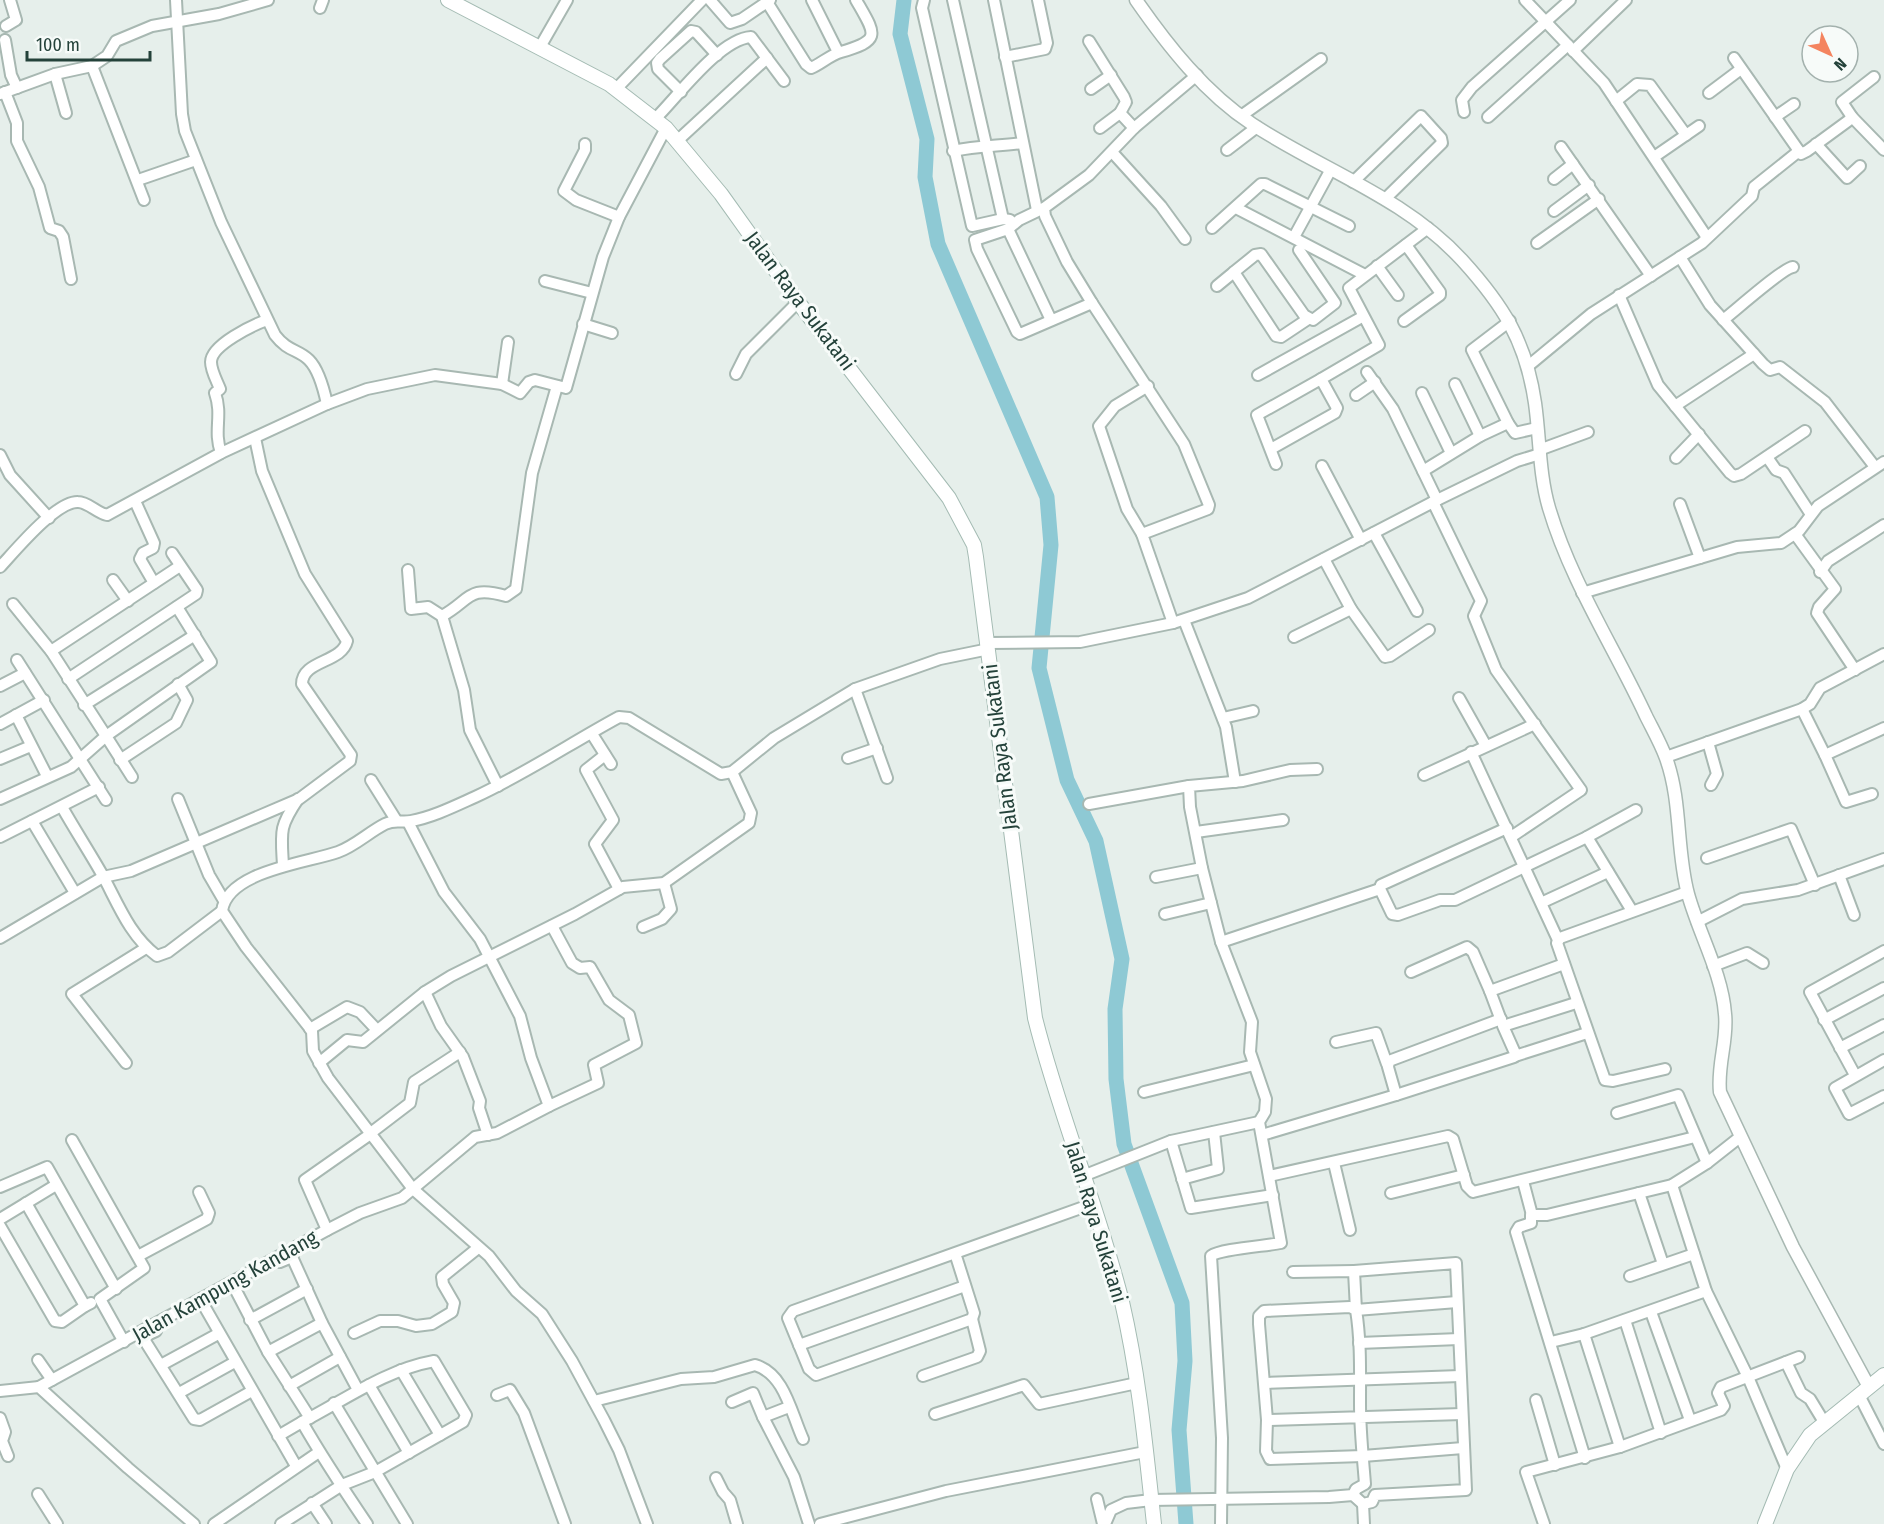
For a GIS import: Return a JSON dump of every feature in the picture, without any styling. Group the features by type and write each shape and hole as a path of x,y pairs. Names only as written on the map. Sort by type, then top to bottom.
{"main road":[{"name":"Jalan Raya Sukatani","path":"448,0 612,87 661,123 721,194 798,302 924,464 965,525 975,551 1035,1018 1048,1070 1122,1303 1137,1383 1154,1524"},
{"path":"1765,1524 1786,1469 1810,1435 1884,1375"}],"street":[{"path":"6,26 16,20 10,0"},
{"path":"176,0 179,20 182,114 196,160 267,320 284,347 310,361 323,388 327,404"},
{"path":"71,279 63,237 59,231 50,228 39,187 17,141 17,123 2,93 55,74 92,66 105,59 116,40 152,26 243,8 268,0"},
{"path":"540,47 567,0"},
{"path":"612,87 702,0"},
{"path":"710,0 730,23 741,19 768,1 808,66 813,67 838,52 861,47 870,40 872,35 856,0"},
{"path":"812,0 838,52"},
{"path":"924,0 922,8 975,240 1017,332 1020,334 1092,303"},
{"path":"953,0 1005,224 1051,320"},
{"path":"994,0 1022,143 1040,209 1046,216 1067,262 1092,303 1184,444 1209,508 1142,534"},
{"path":"1005,57 1045,49 1047,43 1038,0"},
{"path":"1136,0 1166,43 1241,116 1330,171 1386,198 1428,228 1459,256 1498,301 1520,340 1527,367 1549,507 1582,593 1626,673 1666,757 1674,790 1687,892 1713,966 1726,1021 1718,1073 1720,1092 1864,1391 1884,1444"},
{"path":"1525,0 1604,83 1706,236"},
{"path":"1464,112 1462,100 1472,87 1570,0"},
{"path":"1488,117 1626,0"},
{"path":"681,92 658,69 657,63 660,59 691,31 696,32 717,55"},
{"path":"0,567 49,518 72,503 82,502 107,515 221,453 327,404 367,389 435,375 502,384 520,393 529,382 535,380 564,388 568,386 592,292 619,217 661,123 681,92 735,40 749,37 784,81"},
{"path":"5,40 11,75 17,87"},
{"path":"1089,41 1126,102 1120,113 1100,128"},
{"path":"677,141 767,58"},
{"path":"1734,58 1801,154 1852,117"},
{"path":"1241,116 1321,59"},
{"path":"92,66 144,200"},
{"path":"1709,93 1741,69"},
{"path":"55,74 66,113"},
{"path":"1091,89 1111,75"},
{"path":"975,240 1040,209 1089,175 1134,128 1197,75"},
{"path":"1874,77 1842,102 1852,117 1884,150"},
{"path":"1616,100 1637,84 1650,85 1686,135"},
{"path":"1775,117 1794,104"},
{"path":"1120,113 1134,128"},
{"path":"1353,182 1421,116 1441,138 1442,143 1386,198"},
{"path":"1654,157 1699,126"},
{"path":"1227,150 1257,127"},
{"path":"953,151 985,144 1001,146 1022,143"},
{"path":"585,144 585,150 564,191 576,200 619,217"},
{"path":"1816,144 1847,178 1860,166"},
{"path":"1561,147 1651,276"},
{"path":"1527,367 1591,314 1702,243 1706,236 1752,196 1752,189 1799,151"},
{"path":"1113,152 1161,206 1185,239"},
{"path":"138,180 196,160"},
{"path":"1554,179 1573,164"},
{"path":"1294,237 1330,171"},
{"path":"1212,228 1261,184 1349,226"},
{"path":"1554,212 1589,186"},
{"path":"1537,243 1599,199"},
{"path":"1236,208 1365,275"},
{"path":"972,226 1005,224"},
{"path":"1334,299 1349,290 1350,286 1428,228"},
{"path":"1404,321 1440,295 1406,245"},
{"path":"1234,273 1276,336 1281,337 1335,305 1334,299 1299,250"},
{"path":"1218,286 1255,255 1262,254 1308,319"},
{"path":"1582,593 1737,547 1781,543 1795,534 1810,513 1837,491 1879,464 1822,400 1780,367 1768,369 1723,320 1680,257"},
{"path":"1377,266 1398,295"},
{"path":"1723,320 1748,302 1785,268 1793,267"},
{"path":"544,281 592,292"},
{"path":"1276,464 1257,415 1379,345 1349,290"},
{"path":"1619,295 1649,369 1675,406 1734,476 1741,474 1805,431"},
{"path":"736,374 746,354 798,302"},
{"path":"1258,375 1362,316"},
{"path":"221,453 216,435 220,413 215,393 220,389 211,359 213,354 239,333 267,320"},
{"path":"1510,321 1472,350 1514,433 1537,428"},
{"path":"584,324 612,333"},
{"path":"502,384 508,342"},
{"path":"1675,406 1754,354"},
{"path":"1221,942 1380,889 1382,885 1509,832 1581,790 1497,670 1474,616 1481,601 1393,409 1367,372"},
{"path":"1272,449 1335,413 1337,408 1321,379"},
{"path":"1356,395 1375,382"},
{"path":"1455,384 1480,436"},
{"path":"442,616 462,600 476,593 488,591 506,596 518,587 532,472 558,386"},
{"path":"1148,386 1115,406 1099,426 1127,509 1142,534 1223,717 1230,744 1234,782"},
{"path":"1422,393 1452,453"},
{"path":"1423,471 1480,436 1508,423"},
{"path":"62,807 103,877 120,912 146,948 157,956 163,955 223,905 232,891 283,865 339,852 396,820 408,822 439,812 498,786 624,716 717,774 732,772 774,738 855,689 940,659 988,646 1068,642 1130,633 1179,622 1248,598 1435,501 1517,461 1588,432"},
{"path":"1676,458 1699,434"},
{"path":"0,938 103,877 131,871 298,799 350,761 351,755 302,684 305,675 312,667 343,649 347,641 305,574 262,471 255,438"},
{"path":"1767,457 1776,470 1784,473 1810,513"},
{"path":"1,459 49,518"},
{"path":"1322,466 1361,540"},
{"path":"135,501 154,543 153,548 143,553 140,559 154,583"},
{"path":"1680,504 1700,558"},
{"path":"1820,572 1828,561 1884,525"},
{"path":"1374,533 1417,611"},
{"path":"1795,534 1820,572 1836,591 1818,607 1817,613 1855,670"},
{"path":"68,679 195,596 197,590 172,553"},
{"path":"1324,560 1351,609 1386,657 1429,630"},
{"path":"51,651 180,566"},
{"path":"408,570 411,609 428,607 442,616 464,690 470,730 498,786"},
{"path":"113,580 128,601"},
{"path":"13,604 51,651 132,777"},
{"path":"0,800 70,767 106,736 211,662 177,607"},
{"path":"1294,637 1351,609"},
{"path":"84,705 195,635"},
{"path":"1666,757 1802,709 1810,704 1820,688 1884,654"},
{"path":"18,660 106,800"},
{"path":"0,686 25,673"},
{"path":"120,760 176,723 187,700 178,684"},
{"path":"855,689 887,778"},
{"path":"1459,698 1486,746"},
{"path":"0,724 44,700"},
{"path":"1802,709 1845,801 1852,802 1872,794"},
{"path":"1223,717 1253,711"},
{"path":"16,716 47,776"},
{"path":"1424,775 1534,724"},
{"path":"1825,755 1884,728"},
{"path":"592,734 608,760 586,770 613,820 595,844 619,889"},
{"path":"1708,742 1718,774 1711,784"},
{"path":"0,759 31,746"},
{"path":"848,758 877,748"},
{"path":"1471,752 1543,902 1558,940 1576,1003 1606,1081 1665,1069"},
{"path":"1089,804 1189,786 1234,782 1290,770 1317,769"},
{"path":"319,1064 347,1040 362,1042 425,992 619,889 628,885 664,883 749,824 752,813 732,772"},
{"path":"371,780 396,820"},
{"path":"1189,786 1202,868 1221,942 1252,1022 1250,1052 1266,1099 1265,1112 1259,1122 1281,1243 1255,1249 1217,1251 1211,1258 1222,1438 1221,1524"},
{"path":"0,837 99,787"},
{"path":"178,799 223,905 246,947 310,1029 313,1051 319,1064 413,1190 489,1256 516,1291 542,1314 572,1361 619,1450 646,1524"},
{"path":"283,865 281,833 283,821 298,799"},
{"path":"1380,889 1392,913 1396,916 1440,900 1455,900 1587,837 1636,810"},
{"path":"1196,832 1283,820"},
{"path":"32,821 75,893"},
{"path":"408,822 444,892 490,956 520,1016 531,1058 549,1106"},
{"path":"1707,858 1791,829 1815,885"},
{"path":"1587,837 1632,911"},
{"path":"1697,922 1742,899 1791,892 1884,859"},
{"path":"1156,877 1202,868"},
{"path":"1543,902 1608,872"},
{"path":"1839,875 1854,915"},
{"path":"643,927 662,919 671,909 664,883"},
{"path":"1558,940 1687,892"},
{"path":"1165,914 1211,903"},
{"name":"Jalan Kampung Kandang","path":"39,1387 233,1285 327,1230 360,1213 388,1205 413,1190 475,1137 497,1134 598,1083 594,1065 636,1043 629,1015 609,1000 590,967 580,968 572,963 552,926"},
{"path":"1411,972 1467,947 1473,952 1515,1056"},
{"path":"126,1063 72,994 146,948"},
{"path":"1855,1075 1810,995 1811,990 1884,951"},
{"path":"1713,966 1747,953 1763,963"},
{"path":"1490,991 1564,964"},
{"path":"1824,1020 1884,988"},
{"path":"425,992 441,1026 460,1052 480,1101 479,1108 488,1135"},
{"path":"1387,1064 1502,1023 1576,1003"},
{"path":"310,1029 347,1007 360,1012 377,1030"},
{"path":"1840,1048 1884,1025"},
{"path":"1336,1042 1376,1033 1396,1095"},
{"path":"1262,1135 1396,1095 1587,1033"},
{"path":"327,1230 304,1179 372,1133 410,1103 414,1082 460,1052"},
{"path":"1884,1060 1835,1088 1846,1113 1852,1113 1884,1096"},
{"path":"1144,1092 1254,1065"},
{"path":"1617,1113 1678,1095 1707,1162"},
{"path":"1083,1176 1171,1141 1259,1122"},
{"path":"1182,1179 1218,1169 1214,1132"},
{"path":"1269,1176 1448,1136 1453,1139 1467,1186 1473,1192 1695,1137"},
{"path":"1532,1215 1534,1217 1547,1215 1672,1185 1740,1137"},
{"path":"0,1226 55,1321 62,1322 144,1270 72,1140"},
{"path":"1171,1141 1191,1208 1273,1195"},
{"path":"1335,1163 1350,1230"},
{"path":"0,1187 45,1167 116,1289"},
{"path":"1391,1193 1464,1175"},
{"path":"1522,1181 1532,1215 1531,1223 1519,1227 1516,1232 1585,1458"},
{"path":"0,1219 56,1185"},
{"path":"1672,1185 1706,1291 1748,1377 1786,1469"},
{"path":"138,1256 207,1219 208,1213 199,1192"},
{"path":"1639,1193 1663,1264"},
{"path":"27,1203 85,1306"},
{"path":"972,1319 816,1374 809,1370 788,1318 793,1311 1092,1204"},
{"path":"354,1333 380,1321 398,1321 416,1326 432,1324 452,1312 454,1303 443,1284 442,1277 478,1248"},
{"path":"923,1376 977,1357 980,1352 972,1319 974,1313 954,1253"},
{"path":"1630,1276 1694,1254"},
{"path":"252,1391 196,1421 145,1341 147,1335 233,1285 290,1257 358,1390"},
{"path":"1293,1272 1354,1271 1456,1263 1466,1490 1375,1495"},
{"path":"1354,1271 1365,1484"},
{"path":"233,1285 250,1320 289,1386 319,1452 367,1524"},
{"path":"799,1345 965,1286"},
{"path":"250,1320 307,1289"},
{"path":"1551,1342 1584,1334 1651,1312 1706,1291"},
{"path":"100,1299 124,1342"},
{"path":"1457,1302 1356,1310 1350,1307 1264,1311 1259,1316 1259,1324 1265,1383 1266,1451 1270,1459 1363,1456 1463,1448"},
{"path":"203,1304 218,1334 296,1466"},
{"path":"1651,1312 1690,1420"},
{"path":"1625,1320 1661,1433"},
{"path":"268,1352 322,1323"},
{"path":"161,1365 218,1334"},
{"path":"1584,1334 1620,1447"},
{"path":"1359,1343 1459,1339"},
{"path":"289,1386 340,1357"},
{"path":"1544,1524 1525,1475 1529,1470 1585,1458 1620,1447 1724,1408 1718,1389 1799,1357"},
{"path":"38,1360 52,1380"},
{"path":"278,1436 358,1390 401,1370 434,1361 466,1415 463,1422 375,1472 342,1485 281,1524"},
{"path":"179,1393 235,1362"},
{"path":"1786,1362 1801,1393 1810,1399 1824,1422"},
{"path":"594,1401 681,1379 714,1377 755,1365 770,1373 780,1384 802,1439"},
{"path":"401,1370 440,1435"},
{"path":"1265,1383 1460,1376"},
{"path":"935,1414 1024,1385 1038,1404 1137,1383"},
{"path":"369,1385 409,1453"},
{"path":"0,1391 39,1387 194,1524"},
{"path":"497,1395 510,1390 524,1413 565,1524"},
{"path":"732,1402 753,1392 763,1417 794,1477 809,1524"},
{"path":"1536,1400 1556,1465"},
{"path":"334,1403 407,1524"},
{"path":"763,1417 789,1407"},
{"path":"1267,1420 1462,1414"},
{"path":"0,1418 5,1431 2,1441 8,1456"},
{"path":"214,1524 319,1452"},
{"path":"820,1524 946,1491 1145,1452"},
{"path":"716,1478 730,1500 737,1524"},
{"path":"1353,1495 1356,1489 1365,1484"},
{"path":"1365,1484 1370,1486 1375,1495"},
{"path":"38,1494 57,1524"},
{"path":"1104,1524 1111,1510 1126,1503 1151,1500 1353,1495 1363,1504 1364,1524"},
{"path":"1363,1504 1372,1502 1375,1495"},
{"path":"1097,1499 1104,1524"},
{"path":"312,1503 326,1524"}],"waterway":[{"path":"904,0 900,34 927,139 925,177 938,244 1047,497 1051,545 1039,668 1067,780 1096,841 1122,959 1115,1009 1116,1079 1124,1144 1182,1303 1185,1361 1179,1430 1186,1524"}]}
